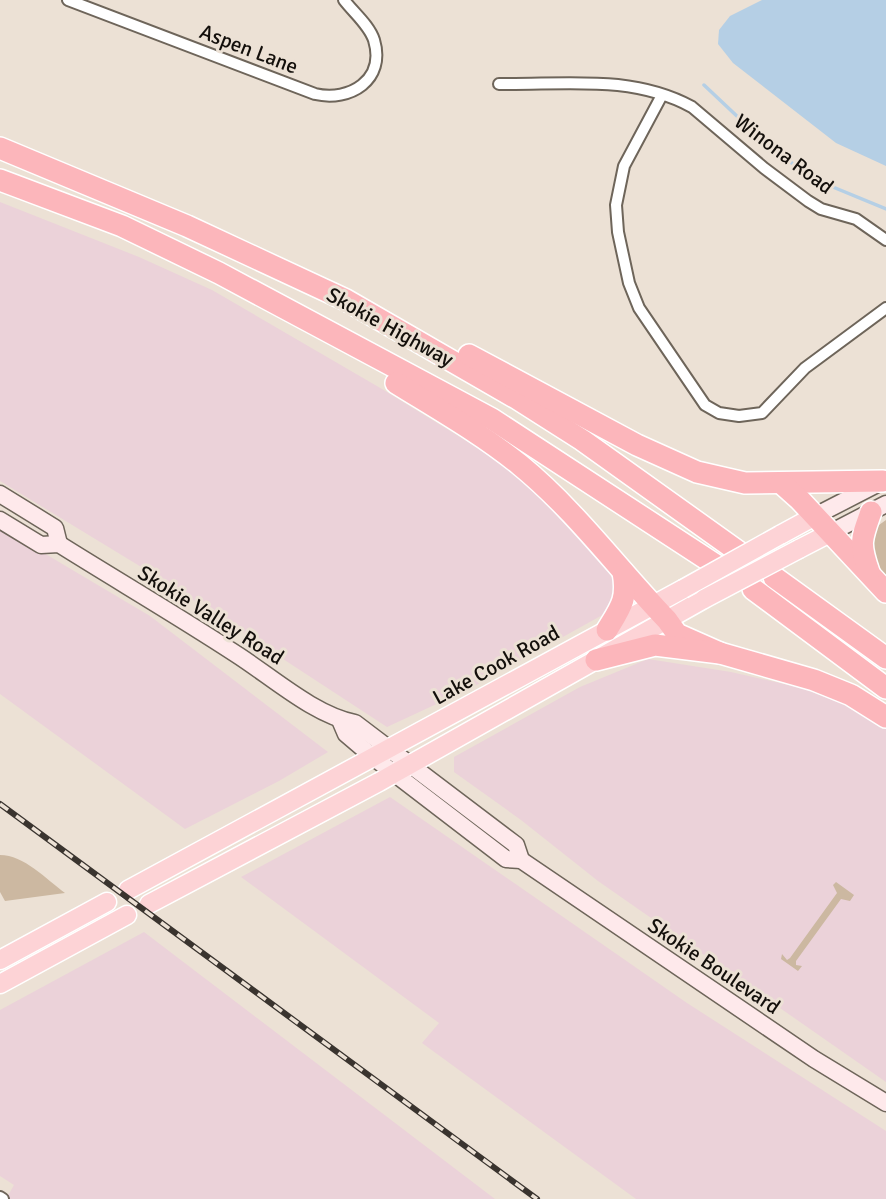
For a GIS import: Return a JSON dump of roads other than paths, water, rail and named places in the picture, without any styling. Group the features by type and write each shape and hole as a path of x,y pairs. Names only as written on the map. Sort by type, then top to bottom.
{"highway":[{"name":"Skokie Highway","path":"0,147 187,226 346,300 571,433 750,560"},
{"name":"Skokie Highway","path":"0,180 122,226 219,273 492,419 728,573"},
{"path":"219,273 486,440 522,467 567,510 677,634 720,653 814,680 851,695 886,717"},
{"path":"346,300 399,320 676,464 697,472 745,483 884,480"},
{"path":"781,483 879,585"},
{"path":"878,508 861,538 862,552 879,585"},
{"path":"607,630 623,603 626,591 623,572"},
{"path":"774,577 886,658"},
{"path":"753,589 886,688"},
{"path":"596,660 655,645 720,653"}],"main road":[{"name":"Lake Cook Road","path":"149,904 402,769 596,660 660,612 682,589 884,480"},
{"name":"Skokie Valley Road","path":"0,494 55,528 59,544"},
{"name":"Lake Cook Road","path":"128,890 607,630 704,600 878,508"},
{"name":"Skokie Valley Road","path":"0,520 41,545 59,544 235,653 323,712 355,723 390,748 402,769"},
{"name":"Skokie Valley Road","path":"340,720 346,734 373,757 402,769"},
{"name":"Skokie Boulevard","path":"402,769 516,845 521,860 814,1059 886,1103"},
{"path":"0,960 107,902"},
{"path":"0,984 127,915"}],"street":[{"name":"Aspen Lane","path":"68,0 328,97 350,94 364,85 376,63 370,32 344,0"},
{"name":"Winona Road","path":"499,85 611,83 638,87 692,107 808,201 821,209 856,219 886,240"},
{"path":"662,95 624,166 616,205 618,232 629,283 639,307 697,395 711,409 719,413 755,415 768,409 805,368 886,308"}],"water":[{"path":"762,0 886,0 886,166 836,143 733,63 718,44 719,30 730,16"}],"waterway":[{"path":"704,85 777,154 828,185 886,209"}],"railway":[{"path":"0,804 537,1199"}]}
